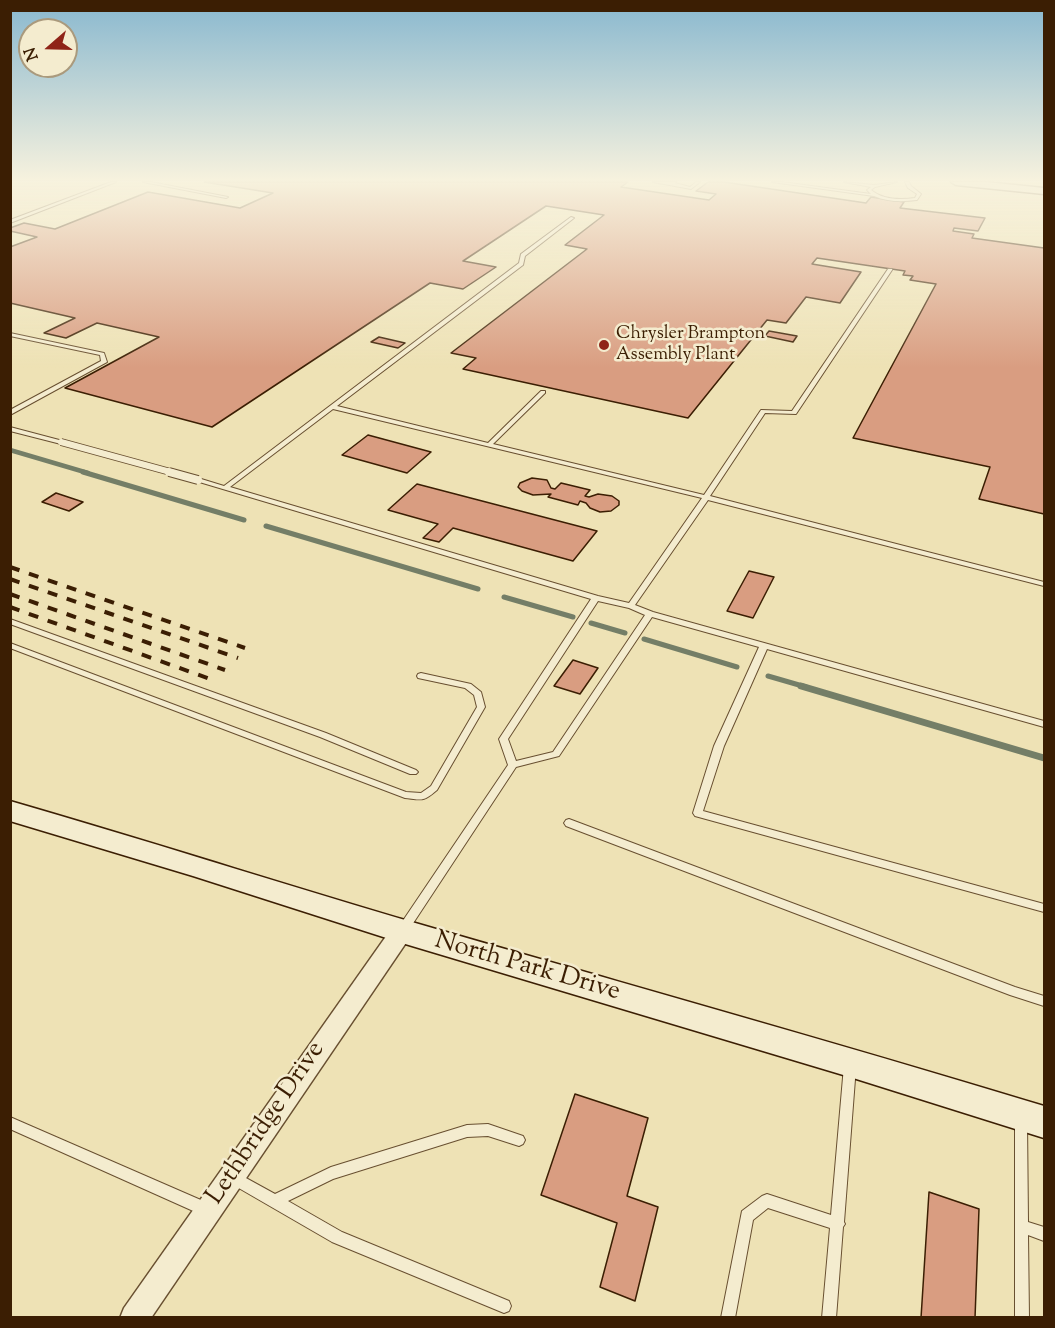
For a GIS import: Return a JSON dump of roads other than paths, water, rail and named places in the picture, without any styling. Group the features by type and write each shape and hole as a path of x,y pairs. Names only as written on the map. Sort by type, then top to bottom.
{"main road":[{"name":"North Park Drive","path":"10,811 193,865 402,931 850,1062 1033,1119"}],"street":[{"name":"Lethbridge Drive","path":"134,1317 402,931"}],"lane":[{"path":"225,488 521,264 523,255 538,244"},
{"path":"631,606 705,497 726,471 763,411 794,412 890,270"},
{"path":"10,334 102,354 104,362 10,413"},
{"path":"489,446 543,392"},
{"path":"332,408 705,497 1044,584"},
{"path":"10,429 198,480 596,598 631,606 650,614 1044,724"},
{"path":"513,765 503,739 596,598"},
{"path":"402,931 513,765 556,753 650,614"},
{"path":"10,621 323,735 413,772"},
{"path":"10,645 405,795 423,796 434,788 481,707 478,694 468,686 421,676"},
{"path":"764,646 719,746 698,813 1044,908"},
{"path":"568,823 980,980 1044,1001"},
{"path":"829,1317 850,1062"},
{"path":"1022,1317 1022,1226 1033,1119"},
{"path":"10,1123 208,1210"},
{"path":"275,1201 332,1173 467,1131 488,1130 519,1140"},
{"path":"232,1176 337,1237 504,1306"},
{"path":"728,1317 747,1216 767,1201 838,1224"},
{"path":"1022,1226 1044,1234"}],"waterway":[{"path":"10,450 88,473"},
{"path":"83,472 244,520"},
{"path":"266,526 478,589"},
{"path":"504,597 573,617"},
{"path":"591,623 625,633"},
{"path":"644,639 737,667"},
{"path":"768,676 806,687"},
{"path":"801,686 1044,758"}],"railway":[{"path":"10,567 245,648"},
{"path":"10,579 238,658"},
{"path":"10,594 225,670"},
{"path":"10,607 213,680"}],"place":[{"name":"Chrysler Brampton Assembly Plant","path":"604,345"}]}
